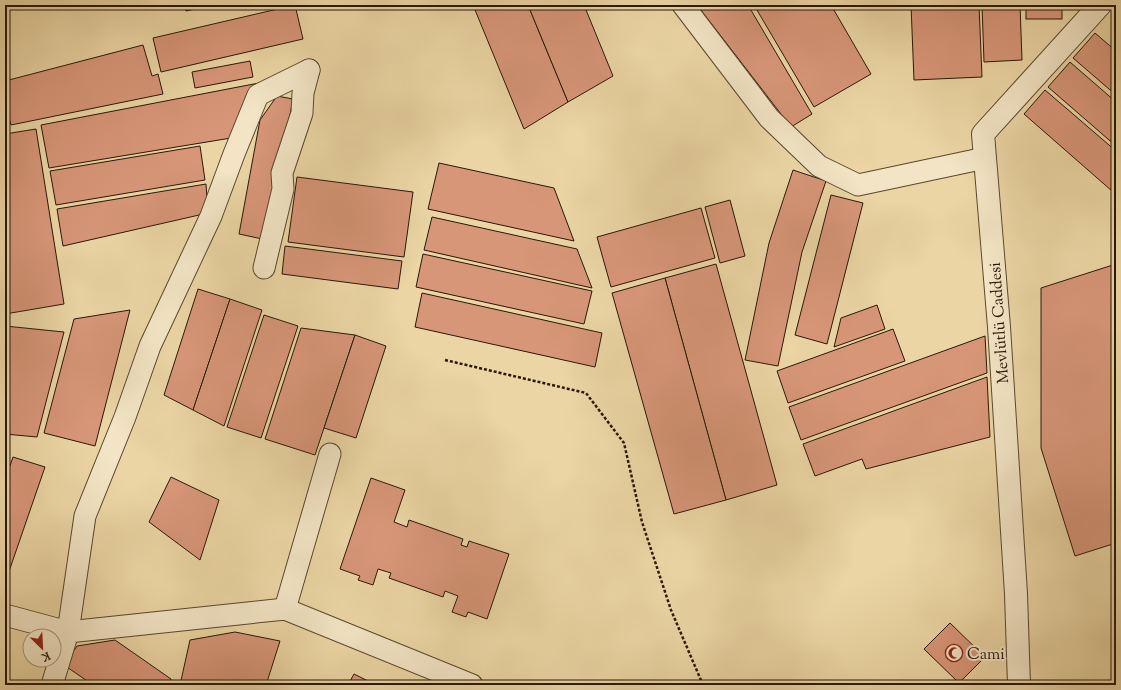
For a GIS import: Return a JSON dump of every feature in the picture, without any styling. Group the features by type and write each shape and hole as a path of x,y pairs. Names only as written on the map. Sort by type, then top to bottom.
{"street":[{"path":"683,5 769,118 819,166 838,176 858,185 985,158"},
{"name":"Mevlütlü Caddesi","path":"1019,685 1016,594 1000,335 983,134 1100,5"},
{"path":"52,685 68,632 85,516 125,417 150,346 211,216 258,95 309,70 303,93 302,113 282,173 282,189 264,268"},
{"path":"285,609 330,454"},
{"path":"5,615 68,632 285,609 472,685"}],"path":[{"path":"445,360 586,393 624,443 646,537 671,610 703,685"}],"building":[{"path":"184,5 215,5 186,11"},
{"path":"295,5 303,39 161,72 153,38"},
{"path":"473,5 528,5 568,102 524,129"},
{"path":"528,5 584,5 613,76 568,102"},
{"path":"697,5 748,5 812,114 791,127"},
{"path":"754,5 831,5 871,74 814,107"},
{"path":"911,5 979,5 982,77 914,80"},
{"path":"982,5 1020,5 1022,60 984,62"},
{"path":"1026,5 1062,5 1062,19 1026,19"},
{"path":"1095,33 1116,51 1116,95 1073,58"},
{"path":"143,45 152,76 158,74 163,94 11,125 5,102 5,81"},
{"path":"250,61 253,77 195,88 192,72"},
{"path":"1070,62 1116,102 1116,146 1048,87"},
{"path":"259,83 231,138 49,168 41,125"},
{"path":"1045,90 1116,151 1116,186 1112,191 1024,114"},
{"path":"277,96 293,99 267,240 239,234 260,120"},
{"path":"36,129 64,304 5,314 5,134"},
{"path":"200,146 205,180 56,205 50,171"},
{"path":"439,163 554,188 574,241 428,209"},
{"path":"793,170 826,181 802,252 778,366 745,360 769,243"},
{"path":"297,177 413,192 404,257 288,242"},
{"path":"206,184 208,213 63,246 57,209"},
{"path":"831,195 863,203 827,344 795,335"},
{"path":"730,200 745,256 720,263 705,207"},
{"path":"701,208 715,258 611,287 597,237"},
{"path":"432,217 577,249 592,288 424,250"},
{"path":"285,246 402,261 398,289 282,274"},
{"path":"423,254 592,291 584,324 416,287"},
{"path":"716,264 777,485 726,500 665,278"},
{"path":"1116,264 1116,543 1075,556 1041,448 1041,288"},
{"path":"665,278 726,500 674,514 612,293"},
{"path":"198,289 230,299 193,410 164,395"},
{"path":"422,293 602,333 595,367 415,327"},
{"path":"230,299 262,310 224,426 193,410"},
{"path":"877,305 885,329 834,347 841,318"},
{"path":"130,310 95,446 44,433 74,319"},
{"path":"264,315 298,326 261,438 227,427"},
{"path":"5,326 64,332 37,437 5,434"},
{"path":"301,328 355,335 315,455 265,439"},
{"path":"893,329 905,361 788,403 777,371"},
{"path":"355,335 386,346 356,438 324,428"},
{"path":"985,336 987,373 801,440 789,407"},
{"path":"987,377 990,437 866,469 862,459 815,476 803,444"},
{"path":"13,457 45,467 5,583 5,480"},
{"path":"171,477 219,500 200,560 149,522"},
{"path":"371,478 405,490 394,522 407,527 409,520 463,539 461,545 467,547 469,541 509,554 487,619 468,612 466,617 452,612 458,596 445,591 443,597 389,578 391,573 378,569 373,585 358,580 360,576 340,569"},
{"name":"Cami","path":"950,623 985,657 959,683 924,649"},
{"path":"235,632 280,641 266,685 180,685 190,640"},
{"path":"115,640 171,679 169,685 93,685 64,665 77,646"},
{"path":"354,674 376,685 348,685"}],"place":[{"name":"Cami","path":"954,653"}]}
